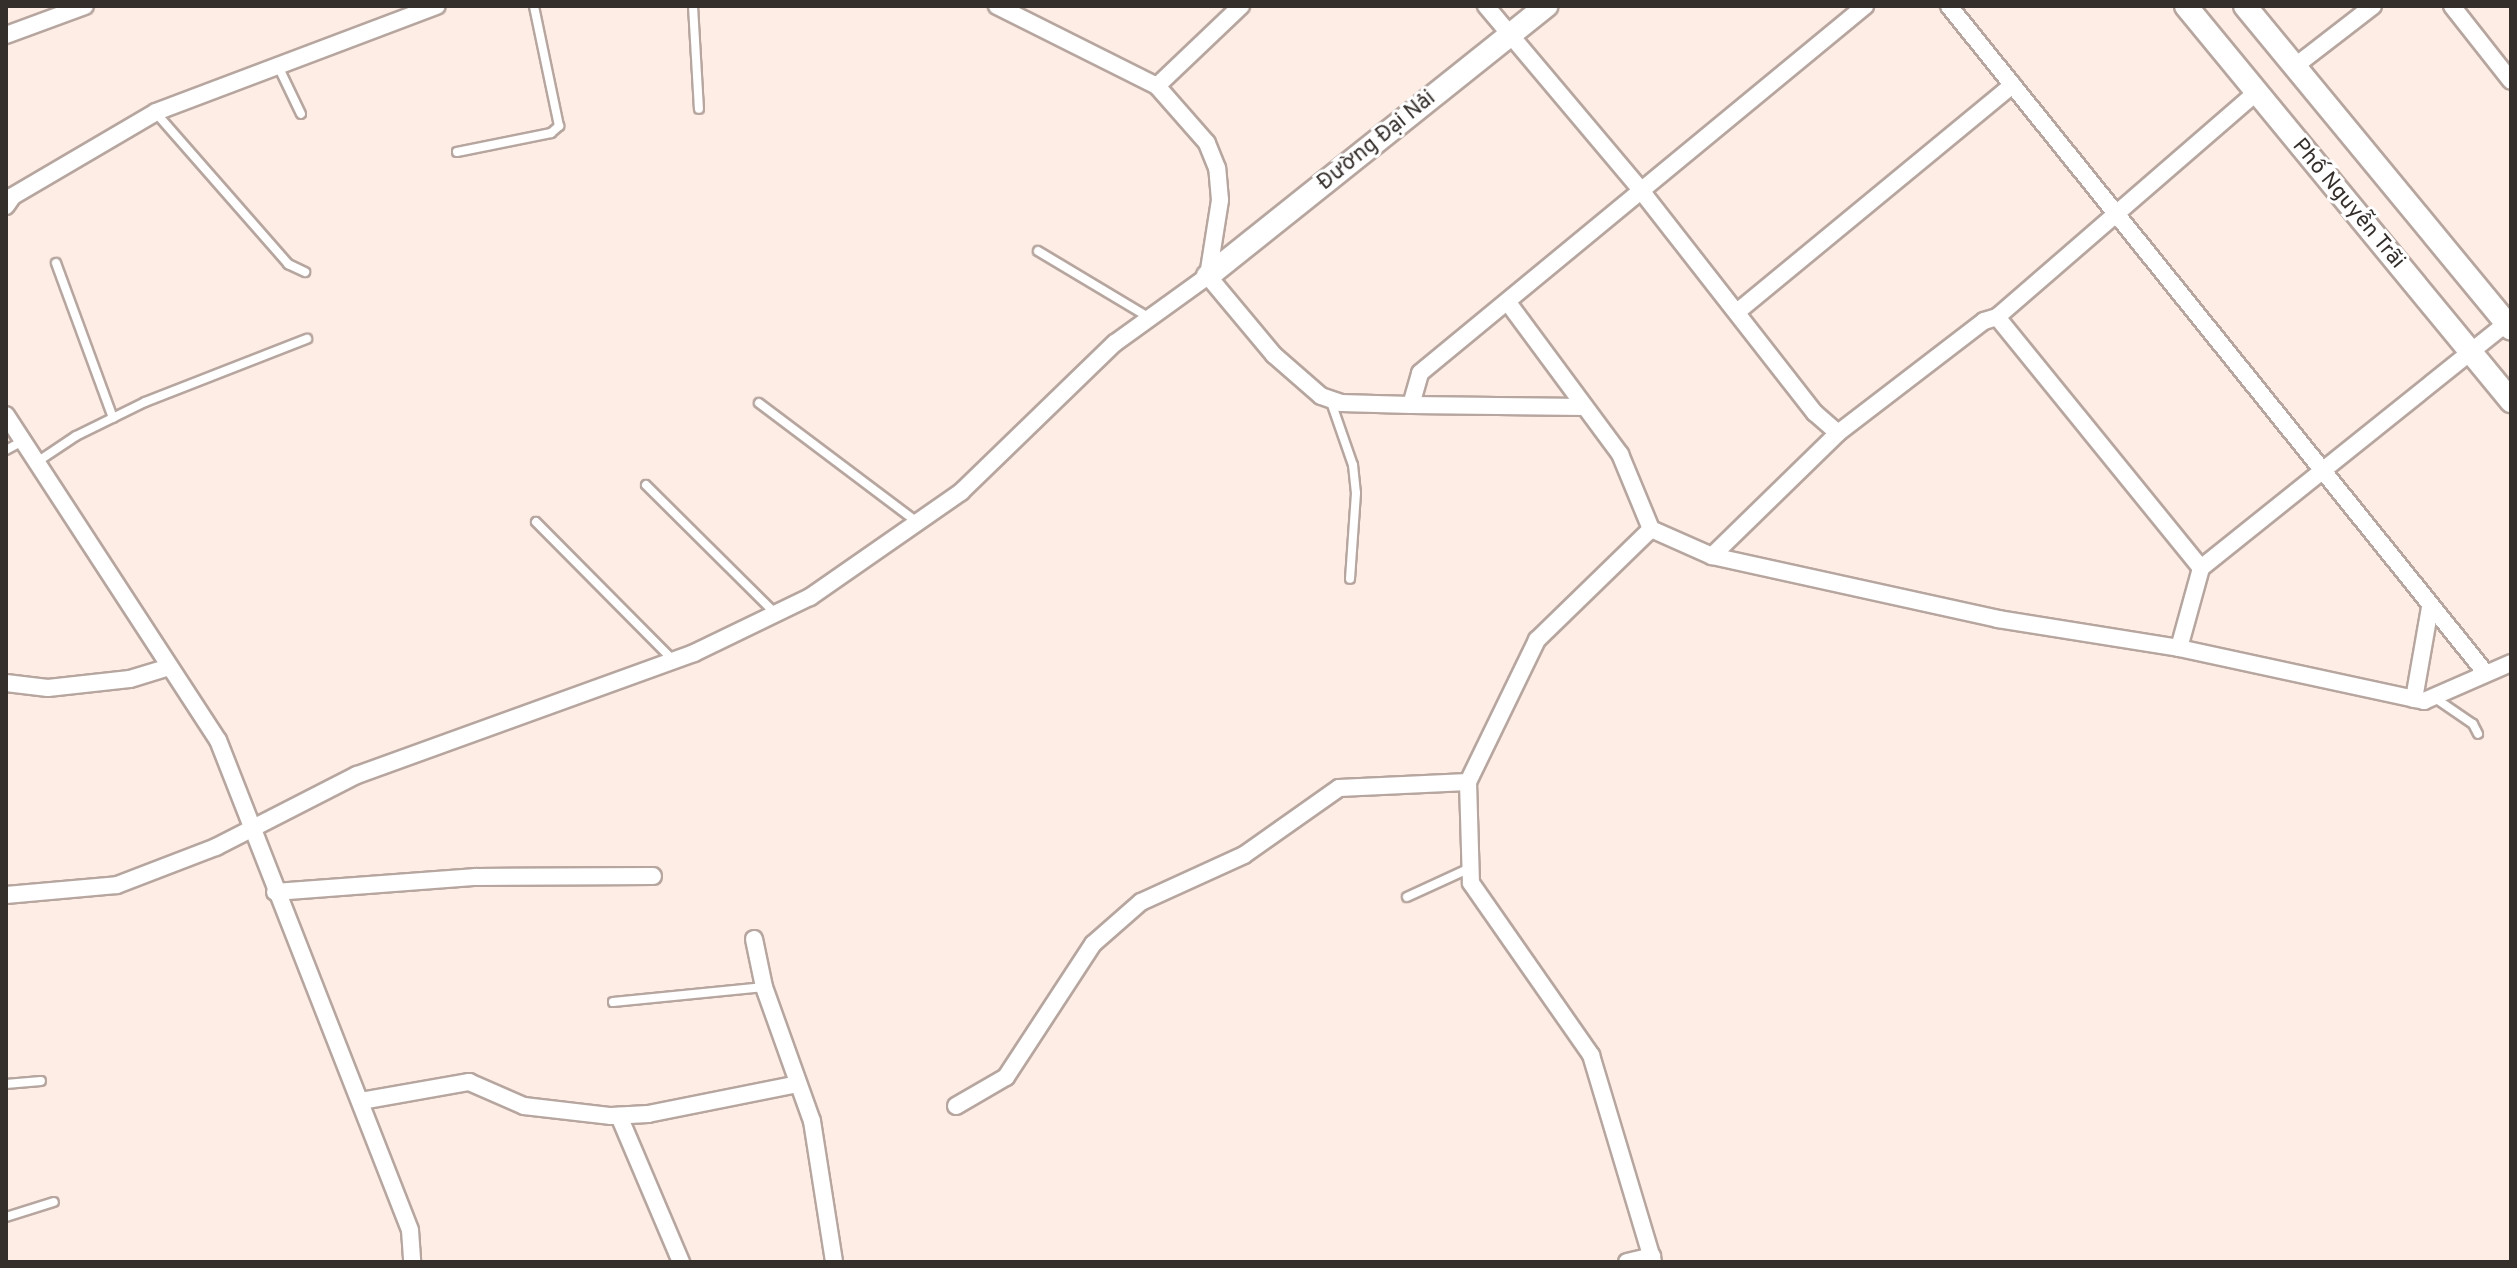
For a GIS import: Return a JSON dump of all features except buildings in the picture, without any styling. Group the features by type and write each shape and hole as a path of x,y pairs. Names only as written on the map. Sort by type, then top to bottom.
{"street":[{"path":"6,35 85,6"},
{"path":"6,206 13,196 156,112 437,6"},
{"path":"6,895 117,885 216,847 255,824 357,775 672,659 810,597 961,492 1115,343 1208,276 1219,218 1217,168 1207,143 1157,86 997,6"},
{"path":"1486,6 1639,188 1815,413 1838,433"},
{"name":"Đường Đại Nải","path":"1208,276 1546,6"},
{"path":"1411,405 1415,378 1509,304 1639,188 1865,6"},
{"path":"1949,6 2484,671"},
{"name":"Phố Nguyễn Trãi","path":"2186,6 2511,401"},
{"name":"Phố Nguyễn Trãi","path":"2245,6 2509,324"},
{"path":"2294,67 2373,6"},
{"path":"2452,6 2511,81"},
{"path":"1157,86 1233,8"},
{"path":"1737,312 2012,85"},
{"path":"1712,556 1838,433 1984,321 1997,317 2256,93"},
{"path":"1208,276 1274,355 1331,401 1584,407"},
{"path":"1509,304 1620,454 1651,529 1712,556 1998,619 2179,648 2414,699 2434,697 2484,671 2511,663"},
{"path":"1997,317 2201,568"},
{"path":"2179,648 2201,568 2323,468 2509,324"},
{"path":"6,415 167,668 218,740 255,824 275,892 410,1230 412,1262"},
{"path":"1627,1262 1652,1259 1591,1055 1479,897 1470,868 1468,782 1537,640 1651,529"},
{"path":"2414,699 2430,607"},
{"path":"6,683 48,688 130,679 167,668"},
{"path":"956,1106 1006,1077 1093,944 1141,902 1244,855 1339,788 1468,782"},
{"path":"275,892 476,877 653,876"},
{"path":"754,939 764,987 817,1145 834,1262"},
{"path":"361,1101 469,1082 524,1106 619,1116 798,1084"},
{"path":"619,1116 681,1262"}],"lane":[{"path":"457,152 551,133 559,126 534,6"},
{"path":"693,6 699,109"},
{"path":"278,66 301,114"},
{"path":"156,112 288,264 305,272"},
{"path":"1038,251 1151,318"},
{"path":"56,263 113,418"},
{"path":"36,462 113,418 307,339"},
{"path":"1331,401 1353,465 1356,493 1350,579"},
{"path":"759,403 918,522"},
{"path":"6,450 23,441"},
{"path":"646,485 776,614"},
{"path":"536,522 672,659"},
{"path":"2434,697 2473,724 2478,734"},
{"path":"1407,897 1470,868"},
{"path":"613,1002 764,987"},
{"path":"6,1084 41,1081"},
{"path":"6,1217 54,1202"}]}
